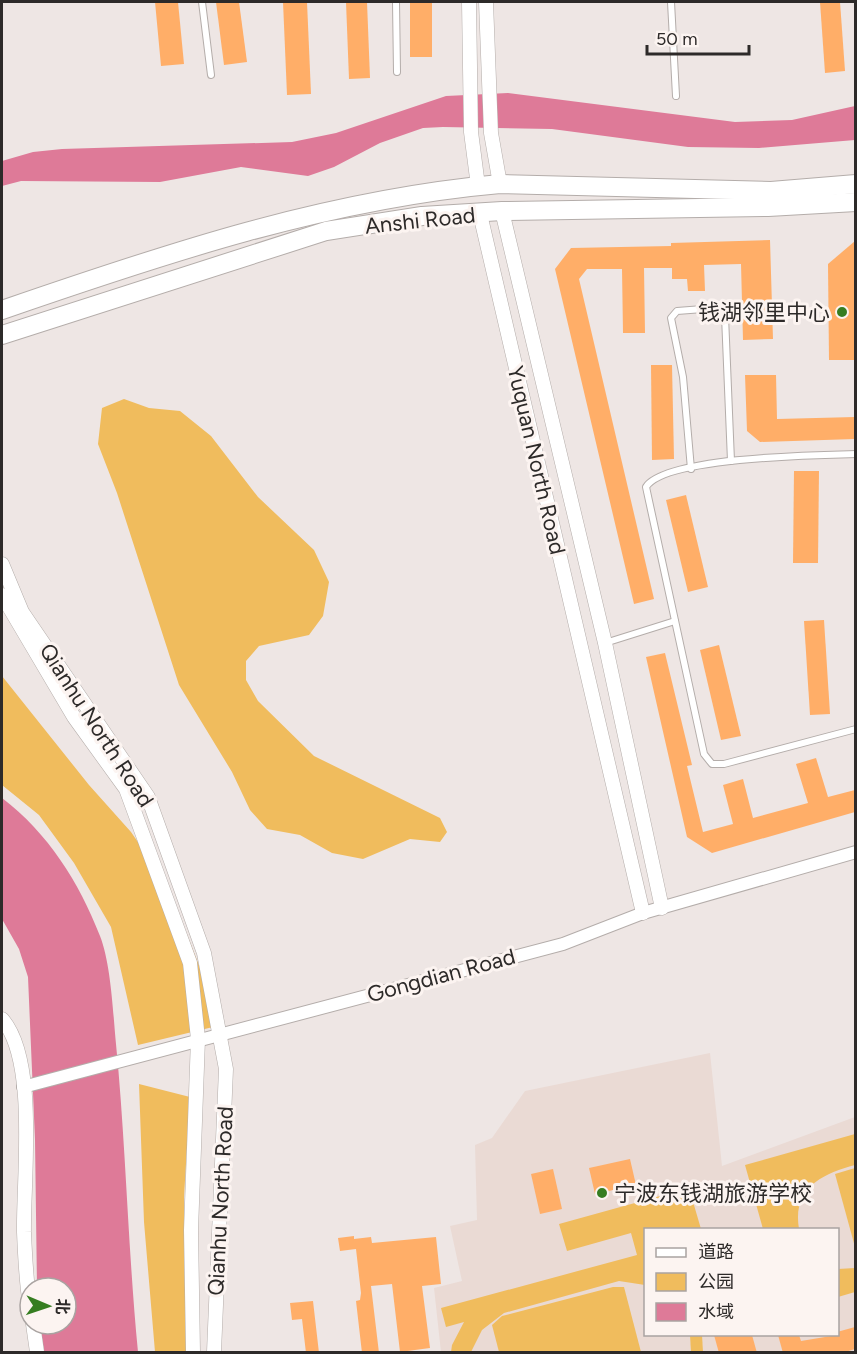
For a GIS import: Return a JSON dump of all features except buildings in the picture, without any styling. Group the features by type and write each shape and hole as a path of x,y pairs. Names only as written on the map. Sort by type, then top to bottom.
{"main road":[{"name":"Anshi Road","path":"2,310 266,225 360,203 458,187 500,184 771,191 855,184"},
{"name":"Yuquan North Road","path":"500,184 502,212"},
{"name":"Yuquan North Road","path":"478,186 480,214"},
{"name":"Anshi Road","path":"2,335 326,231 422,216 502,212 768,207 855,202"}],"street":[{"name":"Yuquan North Road","path":"469,2 471,132 478,186"},
{"name":"Yuquan North Road","path":"486,2 491,82 491,133 500,184"},
{"name":"Yuquan North Road","path":"502,212 605,643 662,908"},
{"name":"Yuquan North Road","path":"480,214 643,913"},
{"name":"Qianhu North Road","path":"2,564 21,612 148,797 204,953 217,1033 226,1069 214,1353"},
{"name":"Qianhu North Road","path":"2,595 74,717 126,789 190,963 198,1039 191,1230 194,1353"},
{"name":"Gongdian Road","path":"23,1086 130,1060 217,1033 563,944 643,913 855,852"},
{"path":"2,1019 18,1056 23,1086 27,1134 24,1231 28,1276"},
{"path":"35,1336 37,1353"}],"lane":[{"path":"202,2 211,75"},
{"path":"396,2 397,72"},
{"path":"671,2 676,96"},
{"path":"692,469 683,377 671,318 677,311 716,308 725,316 731,461"},
{"path":"855,454 752,457 666,474 650,480 646,487 704,754 712,764 724,764 855,729"},
{"path":"605,643 675,621"}],"shaded area":[{"name":"宁波东钱湖旅游学校","path":"710,1053 722,1166 855,1117 855,1352 441,1352 434,1288 462,1281 450,1226 477,1220 475,1145 492,1138 525,1091"}],"green space":[{"path":"124,399 149,408 180,411 211,436 258,497 314,550 329,582 323,616 309,635 259,646 246,661 246,680 258,701 314,756 440,818 447,832 440,842 410,839 363,859 332,853 300,835 267,829 250,810 232,772 179,685 117,493 98,444 102,408"},
{"path":"2,676 89,785 131,832 168,886 200,968 213,1027 138,1045 111,927 74,863 39,815 2,785"},
{"path":"139,1084 190,1097 184,1197 187,1352 155,1352 144,1222"},
{"path":"855,1134 855,1165 831,1173 812,1185 800,1203 799,1228 763,1228 745,1165"},
{"path":"856,1168 855,1247 835,1174"},
{"path":"689,1188 701,1228 644,1228 644,1285 619,1281 504,1313 482,1330 471,1352 451,1352 452,1345 464,1322 446,1327 441,1308 637,1255 631,1233 567,1251 559,1224"},
{"path":"855,1268 855,1292 839,1297 839,1269"},
{"path":"613,1287 624,1287 641,1352 499,1352 492,1325 502,1316"},
{"path":"690,1336 702,1336 703,1352 691,1352"}],"water":[{"path":"508,93 735,122 792,120 855,106 855,140 759,148 688,147 552,129 423,128 380,143 334,167 308,176 241,167 160,182 21,181 2,186 2,161 33,152 62,149 292,142 336,133 446,96"},
{"path":"2,798 34,827 60,860 92,916 104,947 111,989 119,1083 138,1352 44,1352 42,1336 78,1336 78,1276 37,1276 35,1140 28,977 19,949 2,919"}],"place":[{"name":"钱湖邻里中心","path":"842,312"},
{"name":"宁波东钱湖旅游学校","path":"602,1193"}]}
